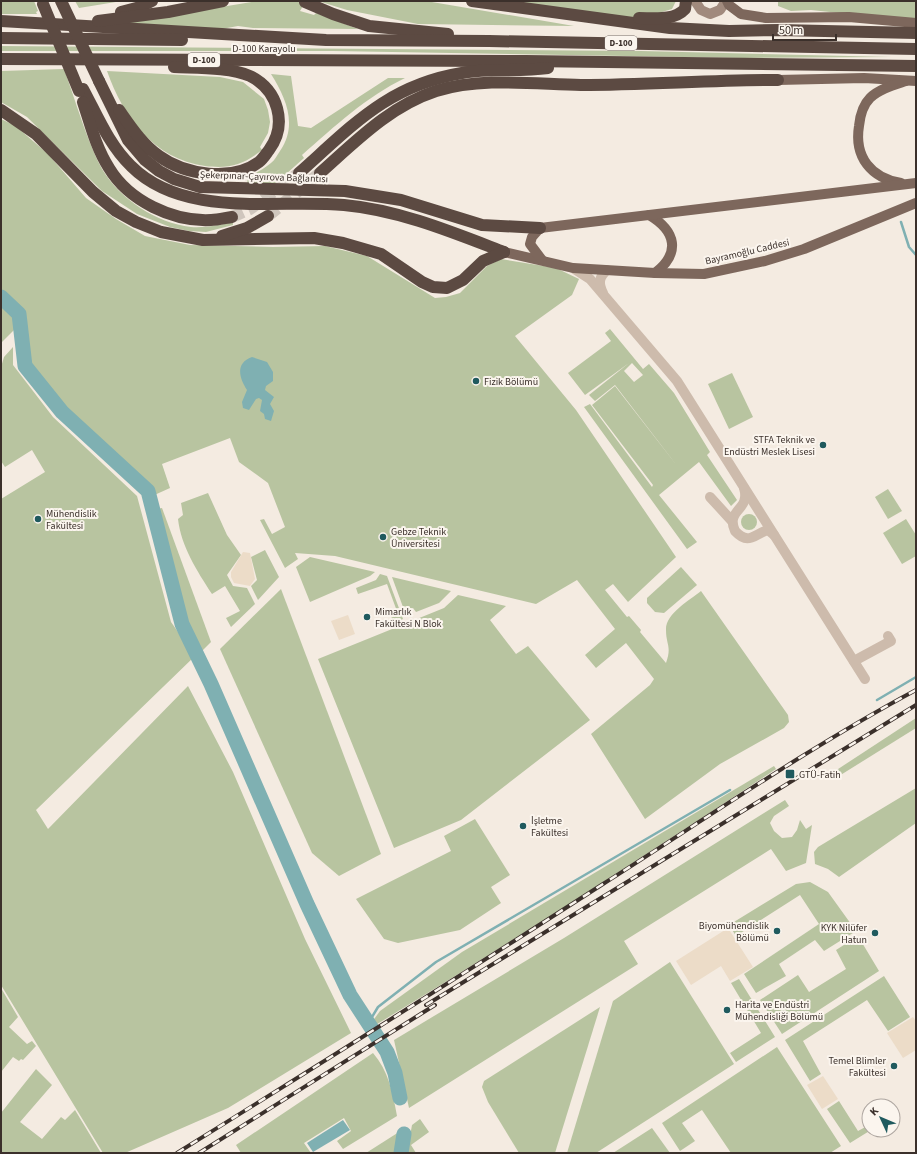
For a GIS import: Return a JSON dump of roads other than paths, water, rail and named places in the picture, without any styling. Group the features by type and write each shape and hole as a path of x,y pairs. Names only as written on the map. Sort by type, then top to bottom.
{"highway":[{"name":"Şekerpınar-Çayırova Bağlantısı","path":"61,1 128,140 145,160 159,171 174,179 200,187 345,191 401,200 482,225 540,228"},
{"path":"69,1 99,81 143,142 159,156 177,166 220,174 236,172 249,168 261,161 276,138 279,124 278,111 274,98 260,81 238,72 172,67 123,59"},
{"path":"63,25 140,7 152,1"},
{"path":"1,25 63,25 160,13 223,1"},
{"path":"472,1 592,18 696,30 916,33"},
{"path":"592,18 662,18 678,15 692,1"},
{"path":"42,2 81,90 114,146 131,167 160,186 195,198 234,204 343,205 375,210 435,226 504,252"},
{"path":"305,2 333,14 369,26 439,33 489,41"},
{"path":"1,21 326,40"},
{"name":"D-100 Karayolu","path":"1,38 326,40"},
{"name":"D-100","path":"326,40 489,41 916,49"},
{"name":"D-100 Karayolu","path":"1,59 406,61"},
{"name":"D-100","path":"406,61 916,66"},
{"path":"299,173 363,116 388,98 409,87 433,79 462,73 540,69 590,62"},
{"path":"320,172 388,114 435,91 462,85 514,82 582,85 778,80"},
{"path":"81,90 94,136 109,168 129,191 142,201 172,215 194,220 212,220 232,217"},
{"path":"1,110 36,134 93,192 116,211 148,227 203,240 314,238 343,243 381,254 422,282 433,287 447,288 463,280 483,261 504,252"},
{"path":"203,240 247,228 268,216"}],"main road":[{"path":"692,1 701,10 710,14 720,10 726,1 741,14 766,18 849,17 916,23"},
{"path":"778,80 864,78 911,81"},
{"path":"911,81 884,90 869,99 860,116 857,141 862,157 873,171 884,179 912,184"},
{"path":"542,260 530,244 532,237 540,228 912,184"},
{"name":"Bayramoğlu Caddesi","path":"504,252 572,268 655,273 704,274 765,261 804,250 916,203"},
{"path":"649,215 659,220 666,228 670,234 672,245 670,257 655,273"}],"street":[{"path":"572,268 590,279 678,381 865,679"},
{"path":"604,295 600,287 600,280 601,276 607,270"},
{"path":"732,521 736,511 744,504 746,499 740,480"},
{"path":"710,497 732,521 735,531 744,538 754,537 768,530 774,535"},
{"path":"854,661 891,640 888,636"}],"water":[{"path":"252,357 267,362 273,372 273,381 266,386 265,390 274,397 270,404 274,411 271,421 265,419 264,414 260,411 262,400 259,398 256,399 249,410 243,408 242,402 247,390 242,381 240,371 243,363"},
{"path":"343,1120 350,1130 313,1152 307,1143"}],"waterway":[{"path":"901,222 909,247 916,255"},
{"path":"1,297 19,314 25,366 62,412 148,491 182,624 211,684 307,904 350,995 387,1052 395,1073 400,1098"},
{"path":"877,700 916,677"},
{"path":"369,1022 378,1007 436,962 730,790"},
{"path":"401,1153 404,1134"}],"tunnel":[{"path":"232,217 250,209 299,173"},
{"path":"268,216 320,173"}],"railway":[{"path":"177,1153 444,986 797,759 916,690"},
{"path":"426,1005 916,705"},
{"path":"199,1153 435,1005"}],"place":[{"name":"Fizik Bölümü","path":"476,381"},
{"name":"STFA Teknik ve Endüstri Meslek Lisesi","path":"823,445"},
{"name":"Mühendislik Fakültesi","path":"38,519"},
{"name":"Gebze Teknik Üniversitesi","path":"383,537"},
{"name":"Mimarlık Fakültesi N Blok","path":"367,617"},
{"name":"GTÜ-Fatih","path":"790,774"},
{"name":"İşletme Fakültesi","path":"523,826"},
{"name":"Biyomühendislik Bölümü","path":"777,931"},
{"name":"KYK Nilüfer Hatun","path":"875,933"},
{"name":"Harita ve Endüstri Mühendisliği Bölümü","path":"727,1010"},
{"name":"Temel Blimler Fakültesi","path":"894,1066"}]}
